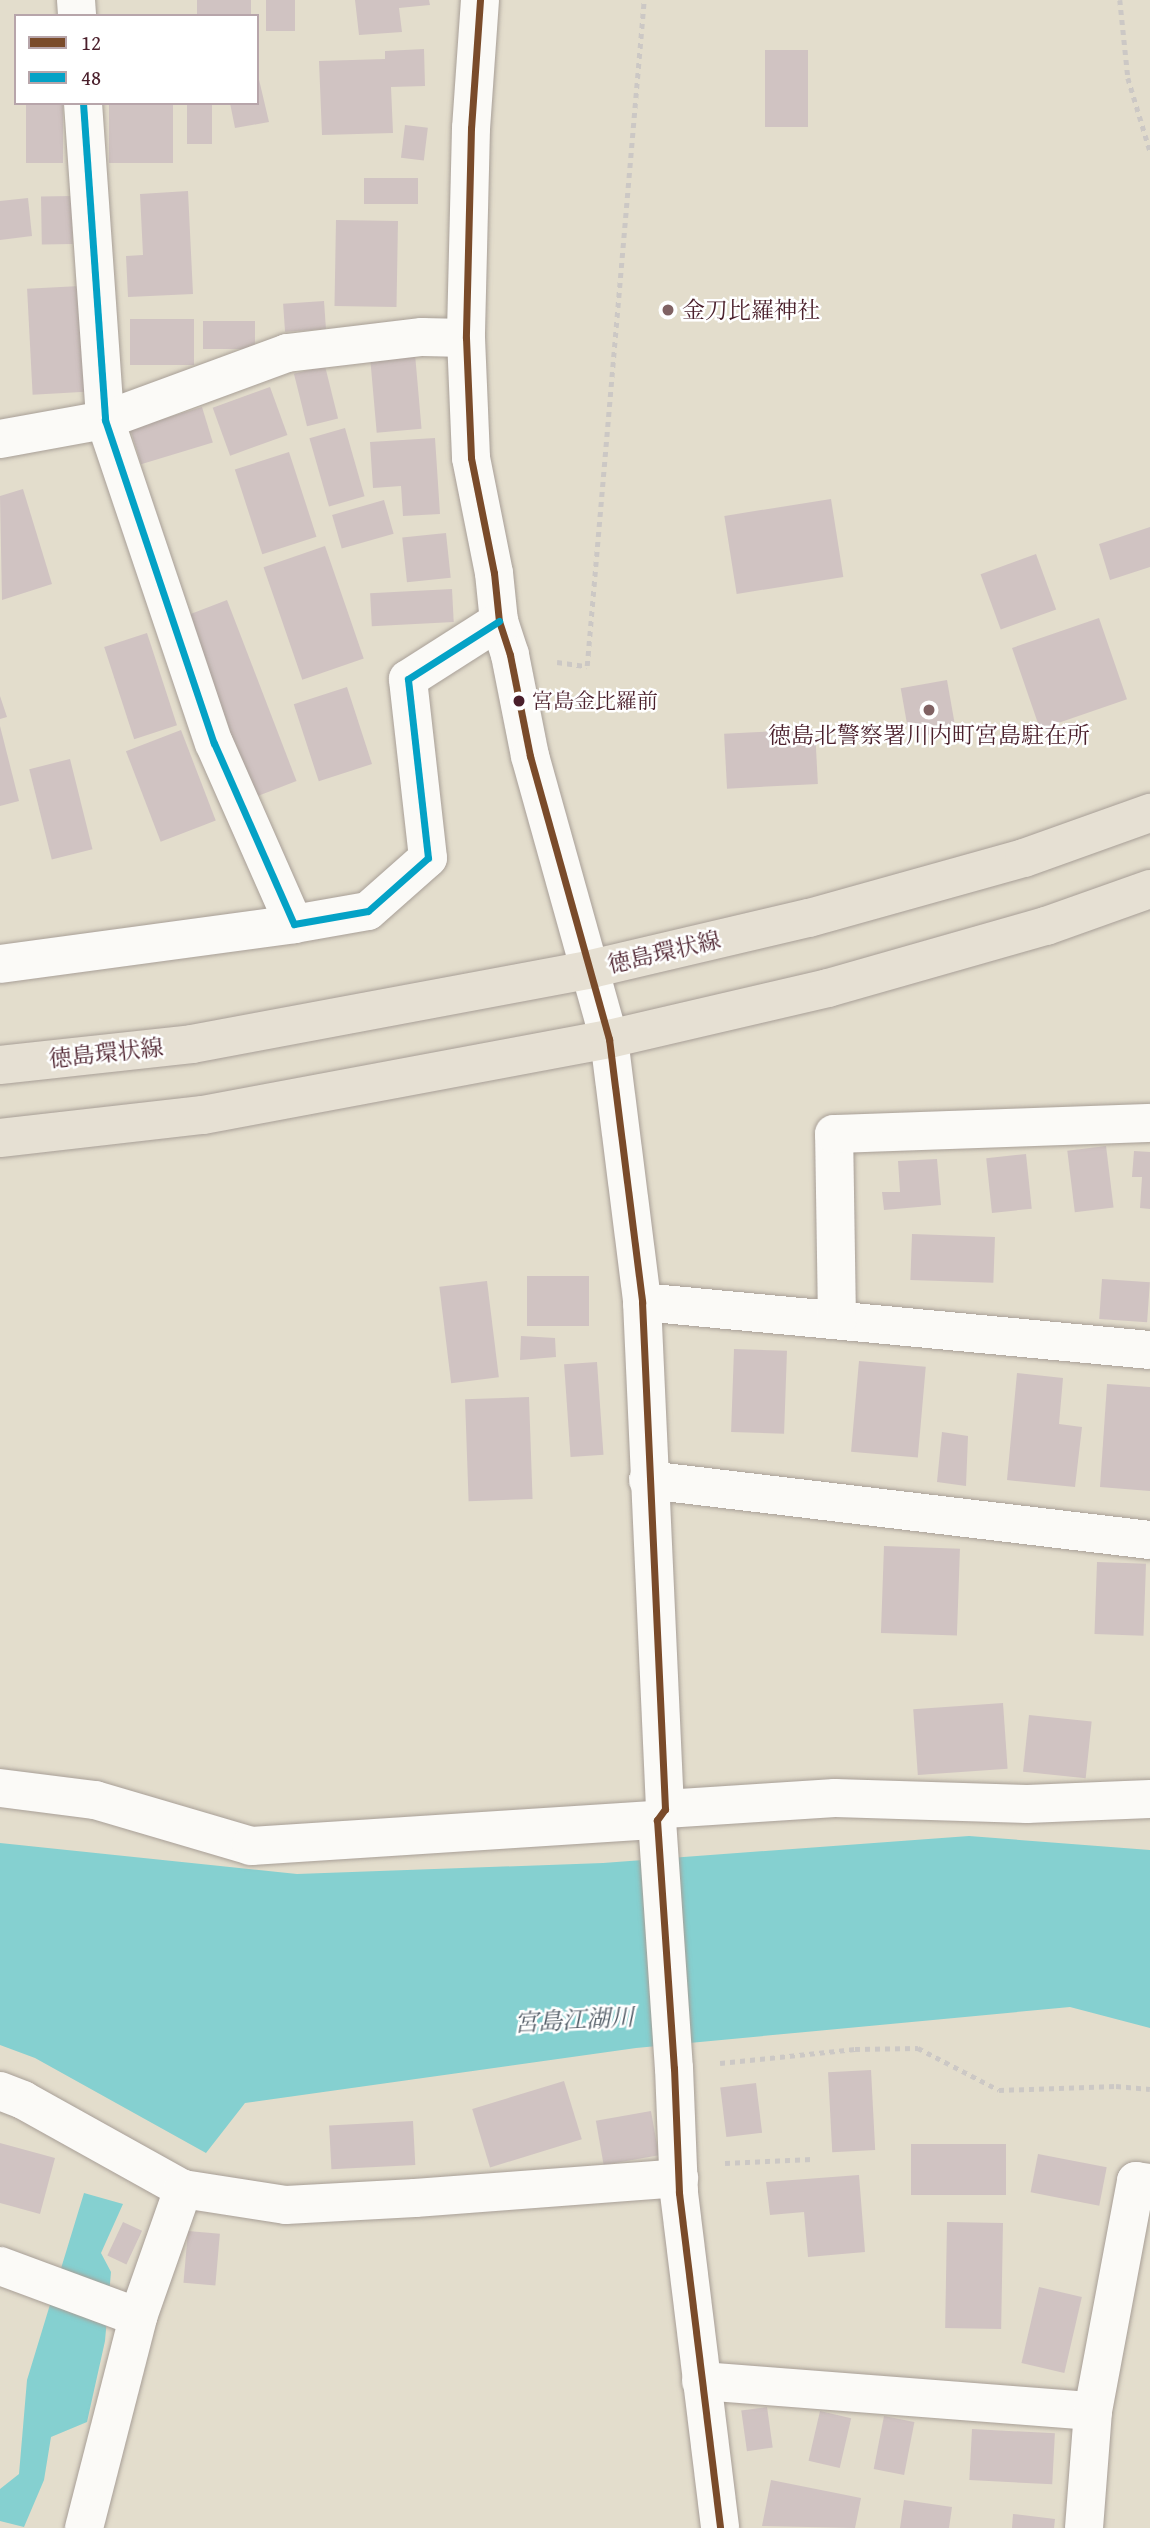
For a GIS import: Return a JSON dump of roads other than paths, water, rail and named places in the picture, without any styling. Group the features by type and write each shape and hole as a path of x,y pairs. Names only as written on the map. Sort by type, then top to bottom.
{"main road":[{"name":"徳島環状線","path":"0,1065 192,1044 590,969 809,918 1024,858 1150,813"},
{"path":"0,1138 203,1115 609,1039 828,988 1045,926 1150,889"}],"street":[{"path":"480,0 471,128 466,338 471,458 504,638 530,756 609,1039 642,1302 661,1825 679,2163 719,2528"},
{"path":"83,105 105,420 214,743 294,924"},
{"path":"0,439 105,420 287,353 422,337 466,338"},
{"path":"0,964 294,924 368,911 428,858 408,679 504,638"},
{"path":"837,1320 834,1133 1150,1123"},
{"path":"642,1302 1150,1350"},
{"path":"648,1480 1150,1539"},
{"path":"0,1787 95,1800 251,1846 661,1825 835,1798 1027,1804 1150,1799"},
{"path":"0,2091 23,2100 183,2189 286,2204 415,2198 679,2163"},
{"path":"1084,2528 1093,2411 1136,2181 1150,2183"},
{"path":"84,2528 138,2317 183,2189"},
{"path":"0,2266 138,2317"},
{"path":"701,2381 1093,2411"}],"water":[{"name":"宮島江湖川","path":"969,1836 1150,1850 1150,2028 1070,2007 636,2048 245,2103 206,2153 35,2058 0,2045 0,1843 297,1874 603,1863"},
{"path":"84,2193 123,2204 101,2253 111,2272 105,2341 87,2422 51,2437 44,2480 24,2527 0,2521 0,2489 19,2474 27,2380"}],"place":[{"name":"金刀比羅神社","path":"668,310"},
{"name":"宮島金比羅前","path":"519,701"},
{"name":"徳島北警察署川内町宮島駐在所","path":"929,710"}]}
